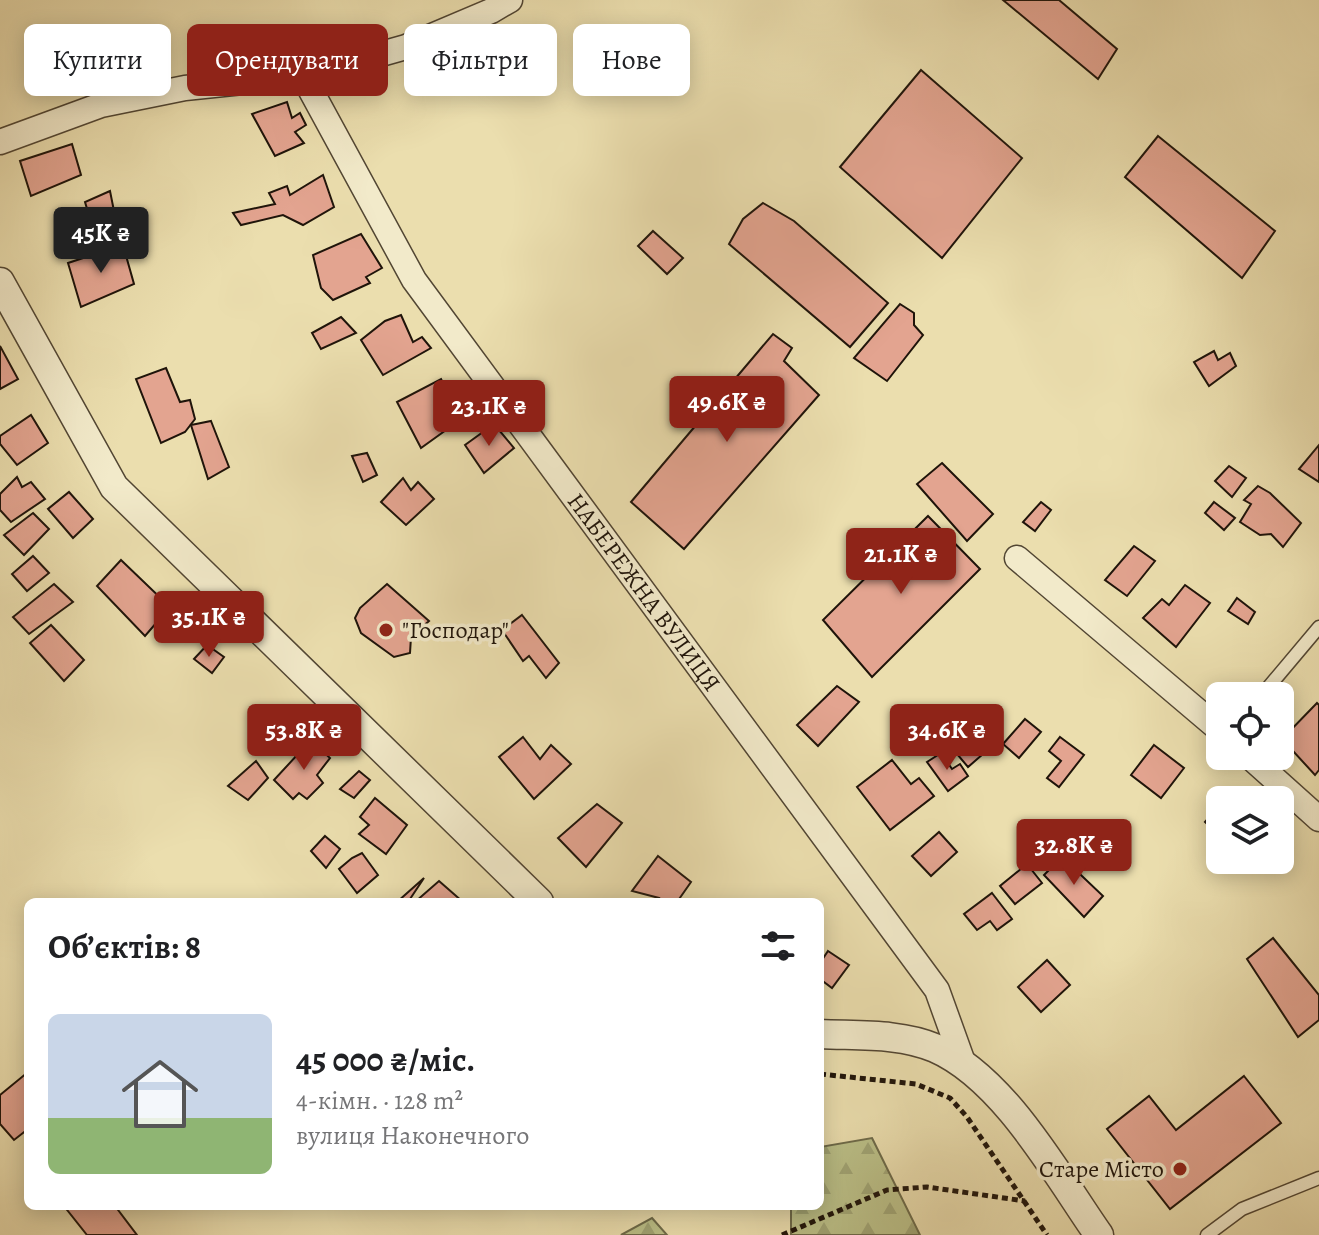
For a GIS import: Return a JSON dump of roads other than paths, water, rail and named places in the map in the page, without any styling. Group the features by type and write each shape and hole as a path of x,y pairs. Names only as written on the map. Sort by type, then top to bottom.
{"street":[{"path":"388,52 491,11 510,0"},
{"path":"0,142 101,105 187,88"},
{"name":"НАБЕРЕЖНА ВУЛИЦЯ","path":"314,96 414,280 937,990 964,1065"},
{"path":"0,282 114,487 535,898"},
{"path":"1017,558 1206,718"},
{"path":"1265,770 1319,819"},
{"path":"824,1034 895,1038 934,1048 964,1065 1012,1110 1099,1235"}],"lane":[{"path":"1273,682 1319,627"},
{"path":"1207,1235 1242,1209 1319,1178"}],"place":[{"name":"\"Господар\"","path":"386,630"},
{"name":"Старе Місто","path":"1180,1169"}]}
